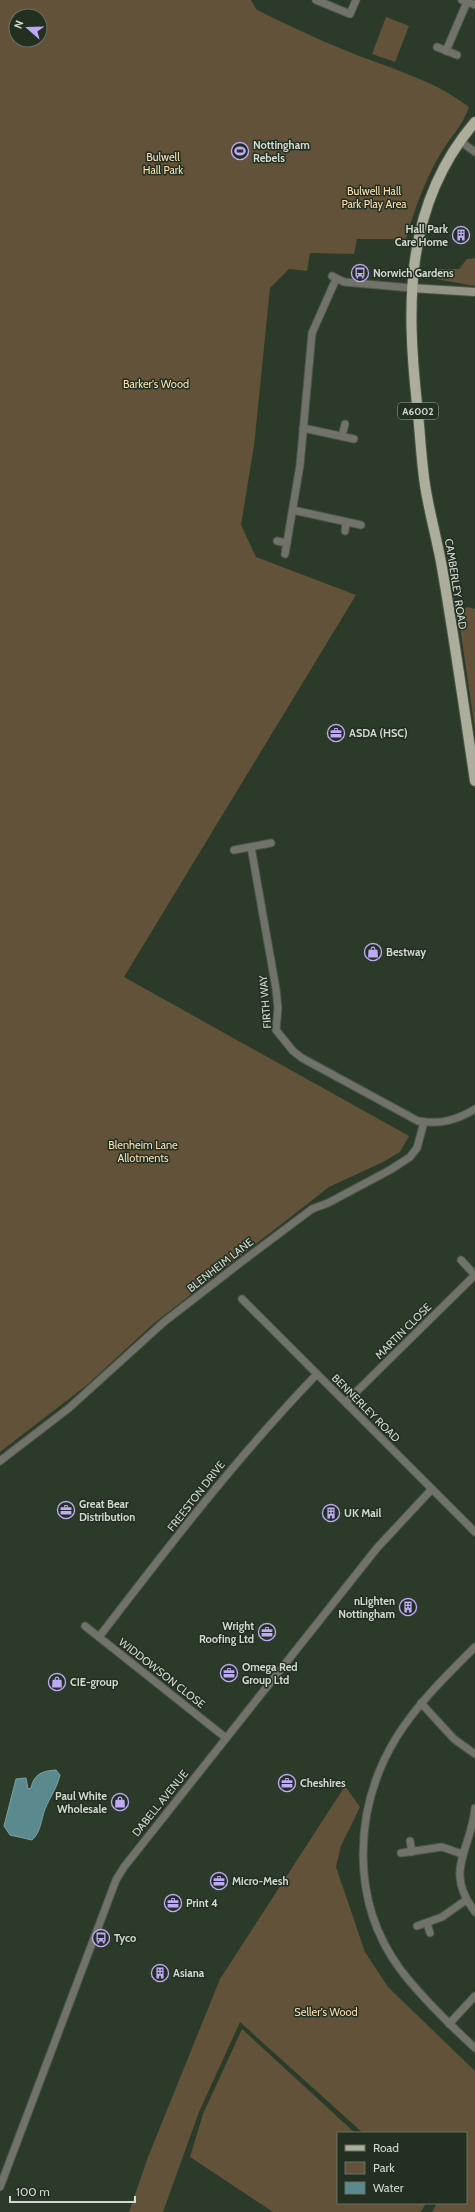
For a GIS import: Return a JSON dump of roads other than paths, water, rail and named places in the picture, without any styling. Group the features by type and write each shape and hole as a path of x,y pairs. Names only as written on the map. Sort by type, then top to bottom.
{"main road":[{"name":"A6002","path":"411,288 413,260 426,206 437,180 460,141 475,122"},
{"name":"CAMBERLEY ROAD","path":"411,288 412,345 425,485 475,781"}],"street":[{"path":"316,0 350,14 356,0"},
{"path":"446,51 464,1 475,5"},
{"path":"437,46 457,55"},
{"path":"460,141 475,152"},
{"path":"285,554 300,465 312,333 334,278 344,282 475,292"},
{"path":"342,436 345,424"},
{"path":"303,428 354,439"},
{"path":"293,510 361,525"},
{"path":"345,531 346,522"},
{"path":"277,540 287,543"},
{"path":"234,850 271,843"},
{"name":"FIRTH WAY","path":"251,847 276,989 278,1008 276,1030 293,1051 302,1058 413,1119 424,1122"},
{"path":"462,1117 475,1109"},
{"path":"424,1122 439,1123 475,1115"},
{"name":"BLENHEIM LANE","path":"0,1461 69,1408 164,1322 312,1209 328,1203 390,1170 410,1157 417,1148 424,1122"},
{"name":"MARTIN CLOSE","path":"346,1402 475,1275 461,1260"},
{"name":"BENNERLEY ROAD","path":"242,1299 475,1532"},
{"name":"FREESTON DRIVE","path":"99,1637 233,1468 288,1404 317,1374"},
{"name":"DABELL AVENUE","path":"0,2187 116,1880 134,1853 377,1548 432,1489"},
{"name":"WIDDOWSON CLOSE","path":"85,1626 226,1738"},
{"path":"475,1647 421,1704 396,1738 372,1791 366,1812 362,1847 364,1880 371,1910 384,1942 400,1968 423,1997 475,2048"},
{"path":"421,1704 454,1739 475,1754"},
{"path":"475,1808 474,1827 462,1854 459,1867 459,1878 466,1900 475,1912"},
{"path":"410,1841 412,1852"},
{"path":"400,1853 442,1847 462,1854"},
{"path":"417,1926 442,1917 466,1900"},
{"path":"426,1922 430,1933"},
{"path":"449,2024 475,1998"}],"water":[{"path":"56,1770 60,1775 59,1780 45,1809 39,1830 35,1837 32,1840 10,1835 4,1826 16,1779 26,1778 28,1789 31,1788 34,1779 39,1774"}],"place":[{"name":"Nottingham Rebels","path":"240,151"},
{"name":"Hall Park Care Home","path":"461,235"},
{"name":"Norwich Gardens","path":"360,273"},
{"name":"ASDA (HSC)","path":"336,733"},
{"name":"Bestway","path":"373,952"},
{"name":"Great Bear Distribution","path":"66,1510"},
{"name":"UK Mail","path":"331,1513"},
{"name":"nLighten Nottingham","path":"408,1607"},
{"name":"Wright Roofing Ltd","path":"267,1632"},
{"name":"Omega Red Group Ltd","path":"229,1673"},
{"name":"CIE-group","path":"57,1682"},
{"name":"Cheshires","path":"287,1783"},
{"name":"Paul White Wholesale","path":"120,1802"},
{"name":"Micro-Mesh","path":"219,1881"},
{"name":"Print 4","path":"173,1903"},
{"name":"Tyco","path":"101,1938"},
{"name":"Asiana","path":"160,1973"}],"park label":[{"name":"Bulwell Hall Park","path":"163,163"},
{"name":"Bulwell Hall Park Play Area","path":"374,197"},
{"name":"Barker's Wood","path":"156,384"},
{"name":"Blenheim Lane Allotments","path":"143,1151"},
{"name":"Seller's Wood","path":"326,2012"}]}
